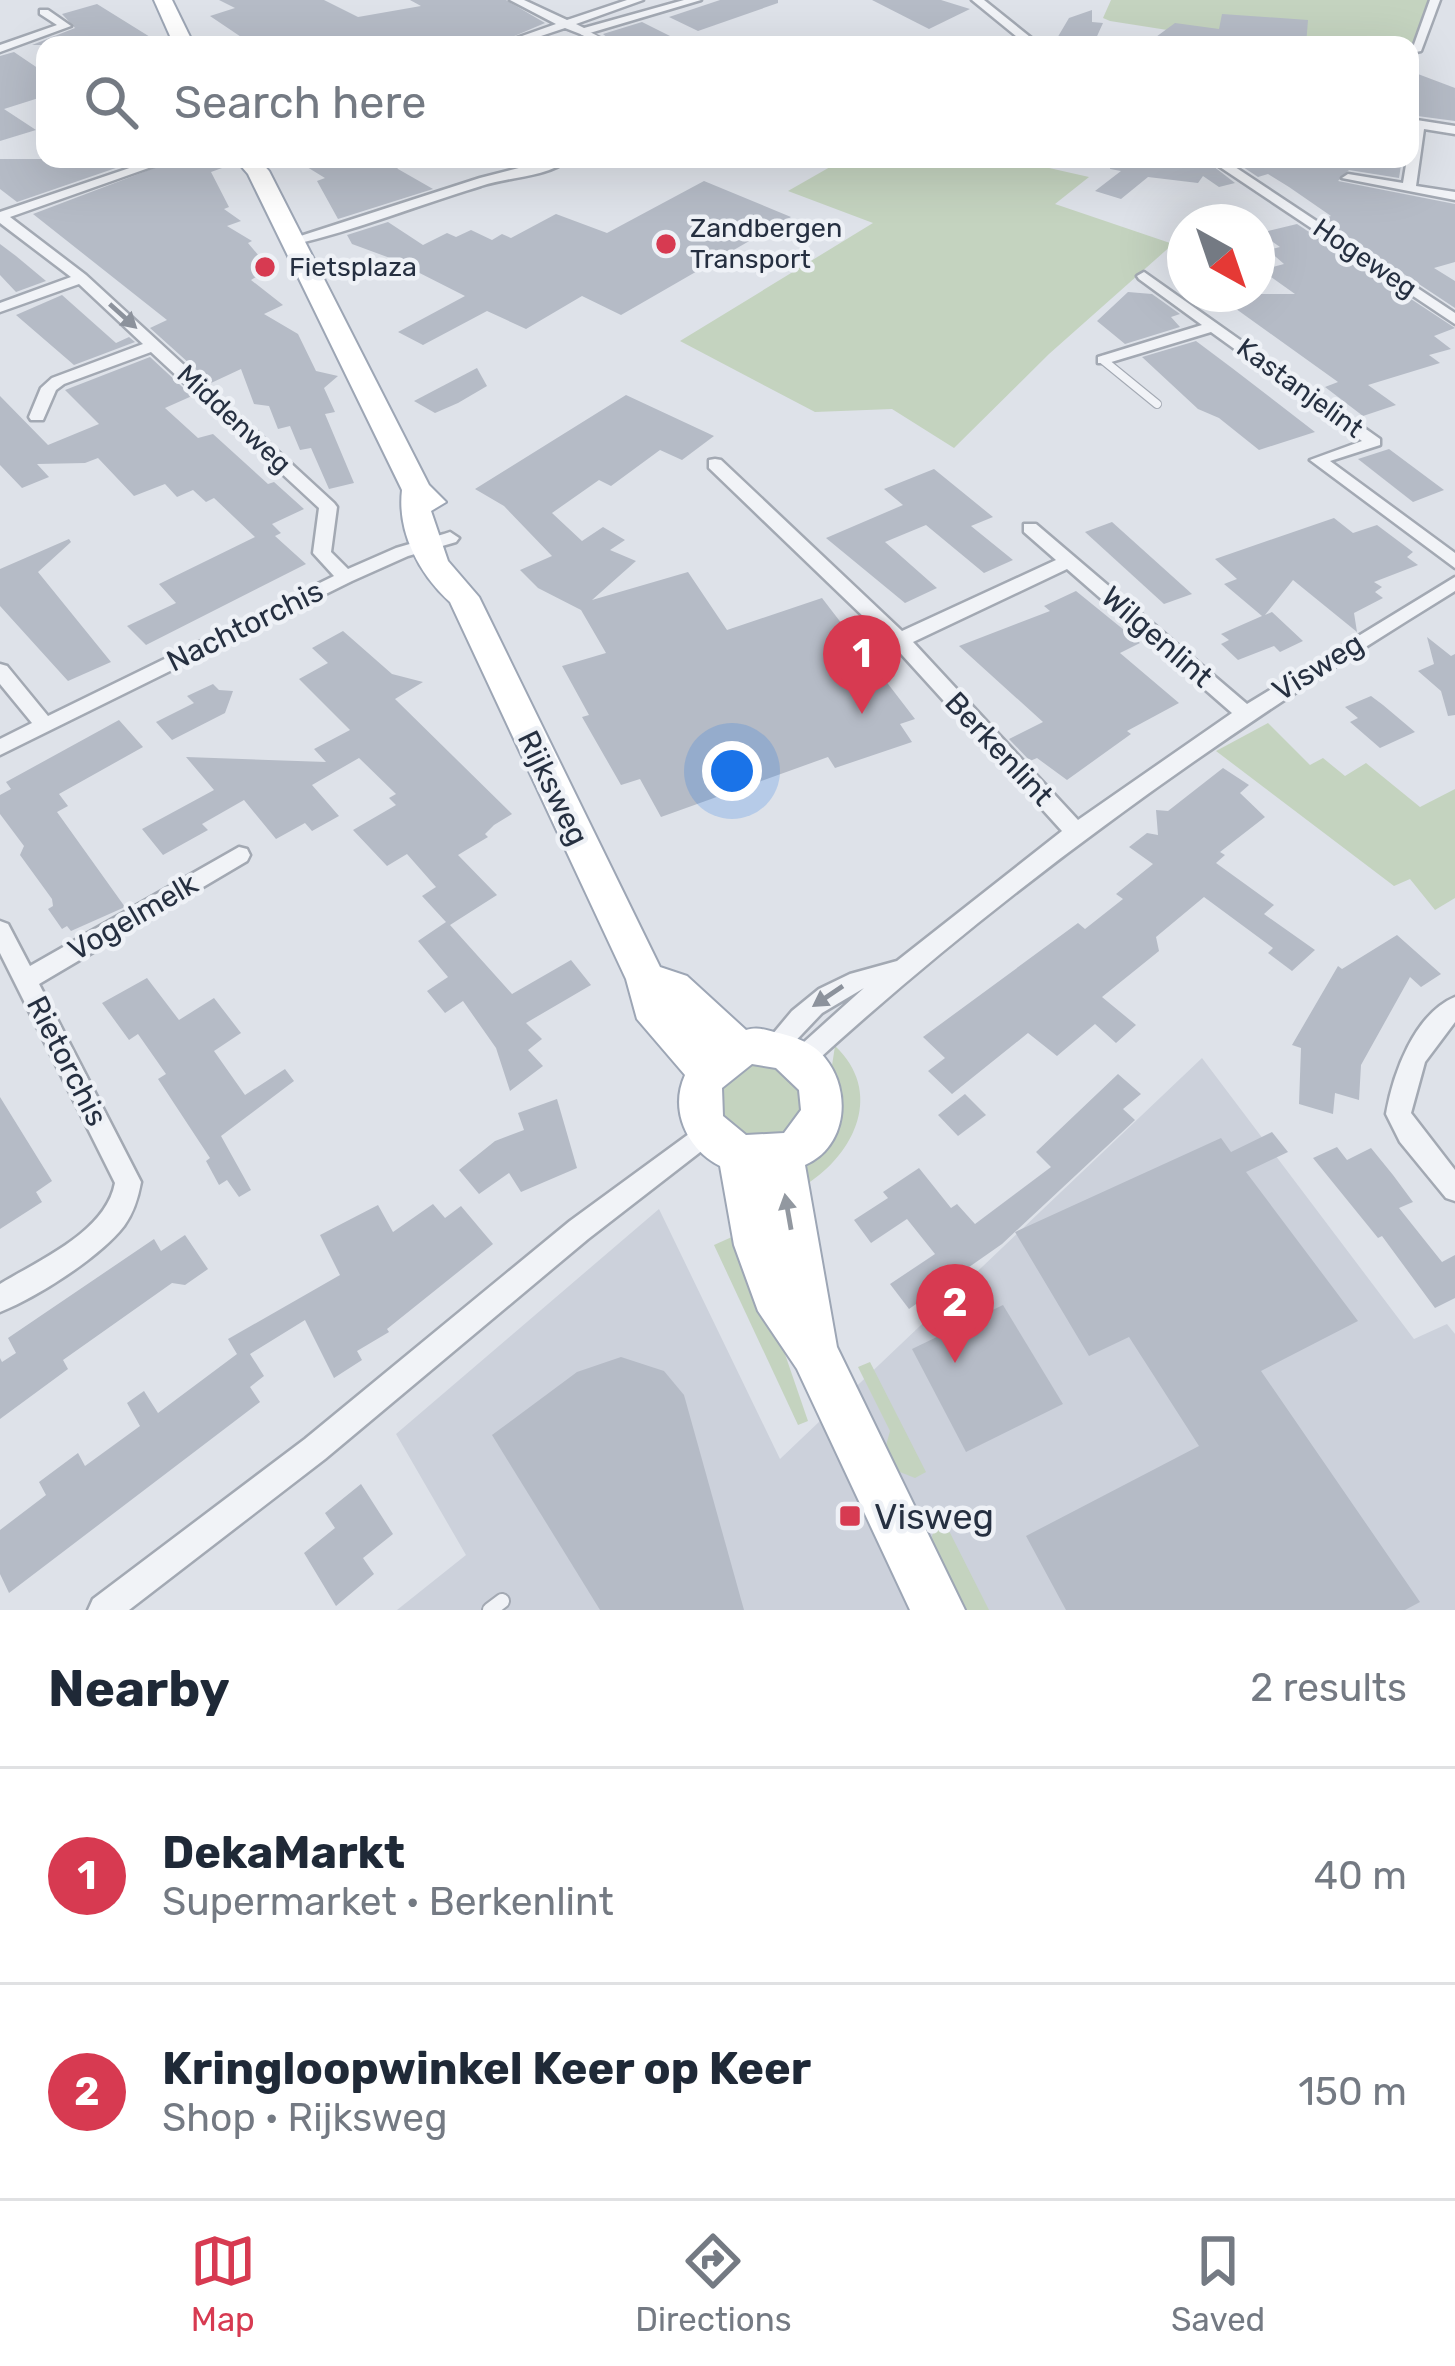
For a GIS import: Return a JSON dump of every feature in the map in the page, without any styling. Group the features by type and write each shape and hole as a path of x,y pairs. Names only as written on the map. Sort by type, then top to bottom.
{"main road":[{"path":"164,0 180,36"},
{"name":"Rijksweg","path":"256,168 417,490 412,510 439,541 448,585 463,597 646,979 651,1007 755,1057"},
{"path":"743,1146 804,1143 822,1117 822,1086 755,1057 698,1100 743,1146 757,1244 775,1295 814,1352 938,1610"}],"street":[{"path":"514,0 583,32 696,0"},
{"path":"530,36 638,0"},
{"path":"977,0 1023,36"},
{"path":"1419,41 1435,0"},
{"path":"36,36 64,26 44,13"},
{"path":"0,49 36,36"},
{"path":"1419,125 1455,130"},
{"path":"0,216 141,168"},
{"path":"292,241 381,220 475,182 542,168"},
{"name":"Hogeweg","path":"1227,168 1455,320"},
{"path":"1409,188 1411,168"},
{"path":"1348,178 1455,196"},
{"name":"Middenweg","path":"0,216 81,278 328,507 322,553 346,577"},
{"name":"Kastanjelint","path":"1144,276 1374,442 1318,460 1455,562"},
{"path":"0,308 81,278"},
{"name":"Kastanjelint","path":"1103,360 1214,326"},
{"path":"37,417 49,388 58,381 155,345"},
{"name":"Berkenlint","path":"715,464 900,640 1077,833"},
{"name":"Wilgenlint","path":"1030,528 1245,712"},
{"name":"Nachtorchis","path":"0,748 346,577 439,541"},
{"path":"900,640 1069,561"},
{"name":"Visweg","path":"755,1057 896,970 1245,712 1455,583"},
{"path":"0,671 45,725"},
{"name":"Vogelmelk","path":"26,980 239,855"},
{"name":"Rietorchis","path":"0,929 128,1182 129,1194 110,1225 0,1299"},
{"path":"1455,1007 1439,1022 1408,1069 1398,1114 1455,1189"},
{"path":"104,1610 315,1449 579,1230 743,1146"}],"lane":[{"path":"583,32 591,36"},
{"name":"Kastanjelint","path":"1103,360 1157,404"}],"shaded area":[{"path":"1202,1058 1414,1339 1447,1324 1455,1334 1455,1610 397,1610 466,1555 396,1434 659,1209 780,1459"}],"green space":[{"path":"1111,0 1432,0 1416,36 1206,36 1103,18"},
{"path":"828,168 1049,168 1089,177 1055,204 1167,242 1167,249 1049,354 954,448 892,409 815,412 680,341 873,223 788,191"},
{"path":"1268,723 1310,765 1323,758 1345,776 1366,763 1420,807 1455,789 1455,898 1435,910 1410,879 1394,886 1216,751"},
{"path":"835,1046 858,1083 857,1121 839,1156 807,1184 795,1180 831,1072"},
{"path":"750,1063 782,1073 801,1092 800,1115 773,1137 741,1134 721,1114 719,1088"},
{"path":"743,1232 808,1421 798,1425 714,1245"},
{"path":"870,1362 926,1472 915,1478 895,1470 885,1449 890,1431 858,1367"},
{"path":"941,1515 989,1610 964,1610 933,1546"}],"building":[{"path":"219,0 324,0 358,17 421,6 410,0 506,0 545,23 514,36 240,36 210,16 235,8"},
{"path":"720,0 778,3 698,31 669,17"},
{"path":"872,0 941,0 970,9 929,29"},
{"path":"97,4 149,36 55,36 75,28 62,14"},
{"path":"1092,10 1092,22 1103,23 1097,36 1058,36 1069,18"},
{"path":"1222,14 1308,20 1307,36 1157,36 1175,23 1219,29"},
{"path":"642,22 670,36 605,36"},
{"path":"14,52 36,67 36,99 4,109 36,130 0,141 0,56"},
{"path":"1419,74 1455,88 1455,121 1419,116"},
{"path":"0,159 36,159 36,168 116,168 17,202 0,189"},
{"path":"154,168 222,168 211,172 229,207 224,209 241,221 227,226 252,241 248,243 270,269 251,280 283,305 264,314 298,334 316,371 338,376 324,388 335,412 325,414 354,483 329,489 311,448 300,450 290,426 278,429 269,406 254,404 241,369 211,383 150,328 167,320 33,214"},
{"path":"309,168 397,168 433,189 338,219 317,181 325,178"},
{"path":"1216,168 1235,183 1219,187 1203,176 1198,183 1148,177 1121,199 1095,191 1121,171 1110,169"},
{"path":"1244,168 1401,168 1399,178 1349,170 1338,181 1455,204 1455,262 1434,268 1455,281 1455,308 1321,219 1331,216 1289,187 1268,174 1258,177"},
{"path":"704,181 791,217 621,315 582,296 526,329 487,311 423,345 398,332 465,296 352,244 347,235 388,222 423,245 447,233 456,237 471,230 492,240 502,234 511,238 556,214 607,233"},
{"path":"1297,224 1455,328 1434,336 1451,349 1429,355 1440,363 1368,385 1396,405 1363,416 1325,387 1338,382 1240,312 1275,312 1275,294 1295,294 1275,280 1275,266 1284,264 1275,256 1275,248 1280,247 1275,244 1275,229"},
{"path":"0,244 46,281 16,292 0,275"},
{"path":"1128,292 1152,294 1167,305 1167,312 1180,314 1171,317 1180,327 1125,344 1097,321"},
{"path":"62,295 116,343 129,337 135,342 74,365 16,315"},
{"path":"1196,341 1315,432 1259,450 1219,418 1198,409 1142,357"},
{"path":"150,357 192,396 165,408 198,438 213,434 268,484 274,482 304,509 272,524 281,533 275,536 306,564 146,645 127,626 176,603 159,584 255,537 214,498 206,502 193,490 177,497 165,484 134,496 98,458 85,463 37,464 49,477 22,488 0,465 0,396 48,445 99,424 65,390"},
{"path":"477,368 487,386 458,403 435,413 414,401"},
{"path":"626,395 714,436 682,460 660,450 611,486 599,480 552,513 582,541 603,527 625,540 610,550 636,561 592,600 688,572 727,630 822,598 915,719 900,724 912,742 835,768 828,757 661,817 640,779 621,785 582,717 589,715 562,666 606,653 581,610 538,588 520,570 552,556 504,506 475,489"},
{"path":"1389,449 1444,490 1413,502 1358,459"},
{"path":"934,469 993,517 971,526 1013,560 984,573 926,525 885,542 937,588 905,603 826,538 903,505 884,489"},
{"path":"1334,518 1353,533 1377,525 1413,552 1407,557 1418,565 1374,582 1382,587 1375,592 1383,598 1354,613 1357,632 1293,580 1265,615 1272,612 1303,641 1280,652 1274,646 1238,660 1221,644 1229,640 1221,634 1262,616 1224,584 1237,579 1215,559"},
{"path":"1112,522 1192,594 1164,604 1085,532"},
{"path":"69,539 38,572 111,662 68,681 0,606 0,569"},
{"path":"1076,591 1140,643 1120,653 1179,703 1127,731 1131,734 1067,780 1037,758 1030,761 1009,739 1043,722 959,646 1050,611 1044,606"},
{"path":"343,631 392,674 423,682 395,699 512,814 494,825 485,834 488,837 458,855 497,895 450,925 512,994 571,960 591,985 526,1023 542,1039 528,1050 543,1066 510,1091 496,1048 463,1001 445,1013 427,991 448,977 418,941 446,922 422,896 436,887 407,854 387,866 353,830 396,805 389,798 396,794 359,758 312,785 339,816 312,831 305,823 276,839 244,800 202,824 208,830 163,855 142,829 214,790 186,757 326,762 314,749 350,730 299,679 328,663 312,648"},
{"path":"1427,637 1451,656 1455,654 1455,715 1448,716 1441,691 1418,671 1434,664"},
{"path":"213,684 219,690 233,691 225,713 172,740 156,722 194,703 187,696"},
{"path":"1371,696 1415,732 1380,748 1350,722 1358,718 1345,707"},
{"path":"119,720 143,747 59,794 68,806 57,812 125,907 71,931 67,926 62,929 48,909 52,899 20,855 24,846 0,814 0,795 11,789 6,782"},
{"path":"1223,768 1249,785 1240,793 1265,817 1220,852 1225,855 1216,863 1274,905 1264,914 1315,950 1292,971 1268,953 1273,948 1204,897 1156,937 1159,951 1102,997 1136,1025 1116,1043 1095,1024 1057,1056 1028,1033 952,1094 928,1071 945,1058 923,1037 1078,923 1085,929 1123,899 1116,894 1153,864 1129,847 1147,833 1158,835 1156,810 1168,811"},
{"path":"1397,935 1441,974 1421,987 1410,977 1361,1065 1359,1100 1335,1093 1333,1114 1299,1104 1301,1048 1292,1045 1338,966 1342,969"},
{"path":"147,978 179,1020 214,998 241,1033 214,1051 245,1095 285,1069 294,1081 221,1136 251,1190 239,1197 227,1180 219,1185 206,1161 210,1158 158,1079 166,1074 138,1034 129,1040 102,1003"},
{"path":"1118,1074 1141,1094 1123,1109 1135,1120 1002,1244 909,1309 890,1284 935,1254 907,1219 871,1243 854,1220 888,1198 883,1192 919,1168 951,1208 957,1204 975,1224 1051,1167 1036,1152"},
{"path":"965,1094 986,1115 958,1136 938,1115"},
{"path":"0,1097 52,1181 36,1192 42,1202 0,1229"},
{"path":"557,1099 577,1168 521,1192 509,1173 479,1194 459,1170 495,1141 524,1130 518,1113"},
{"path":"1272,1132 1288,1152 1246,1172 1358,1321 1261,1371 1420,1602 1405,1610 1066,1610 1026,1536 1199,1446 1129,1337 1089,1356 1015,1232 1221,1138 1231,1152"},
{"path":"1337,1147 1347,1160 1371,1148 1393,1175 1413,1202 1399,1208 1442,1262 1455,1255 1455,1298 1435,1308 1382,1236 1378,1238 1313,1158"},
{"path":"433,1204 445,1218 461,1206 493,1244 389,1332 357,1351 362,1360 334,1378 305,1320 250,1354 264,1376 250,1387 260,1402 9,1593 0,1574 0,1530 46,1495 39,1482 78,1453 85,1466 140,1426 127,1403 144,1391 158,1413 237,1354 228,1339 340,1275 320,1235 378,1205 393,1232"},
{"path":"185,1235 208,1269 185,1285 172,1283 63,1360 68,1369 0,1419 0,1358 2,1362 16,1353 8,1338 154,1239 161,1251"},
{"path":"1003,1305 1063,1404 966,1452 912,1349"},
{"path":"621,1357 664,1371 684,1395 744,1610 600,1610 492,1435 577,1372"},
{"path":"361,1484 393,1534 363,1558 374,1574 336,1606 304,1553 335,1528 325,1513"}],"place":[{"name":"Zandbergen Transport","path":"666,244"},
{"name":"Fietsplaza","path":"265,267"},
{"name":"DekaMarkt","path":"862,714"},
{"name":"Kringloopwinkel Keer op Keer","path":"955,1363"},
{"name":"Visweg","path":"850,1516"}]}
